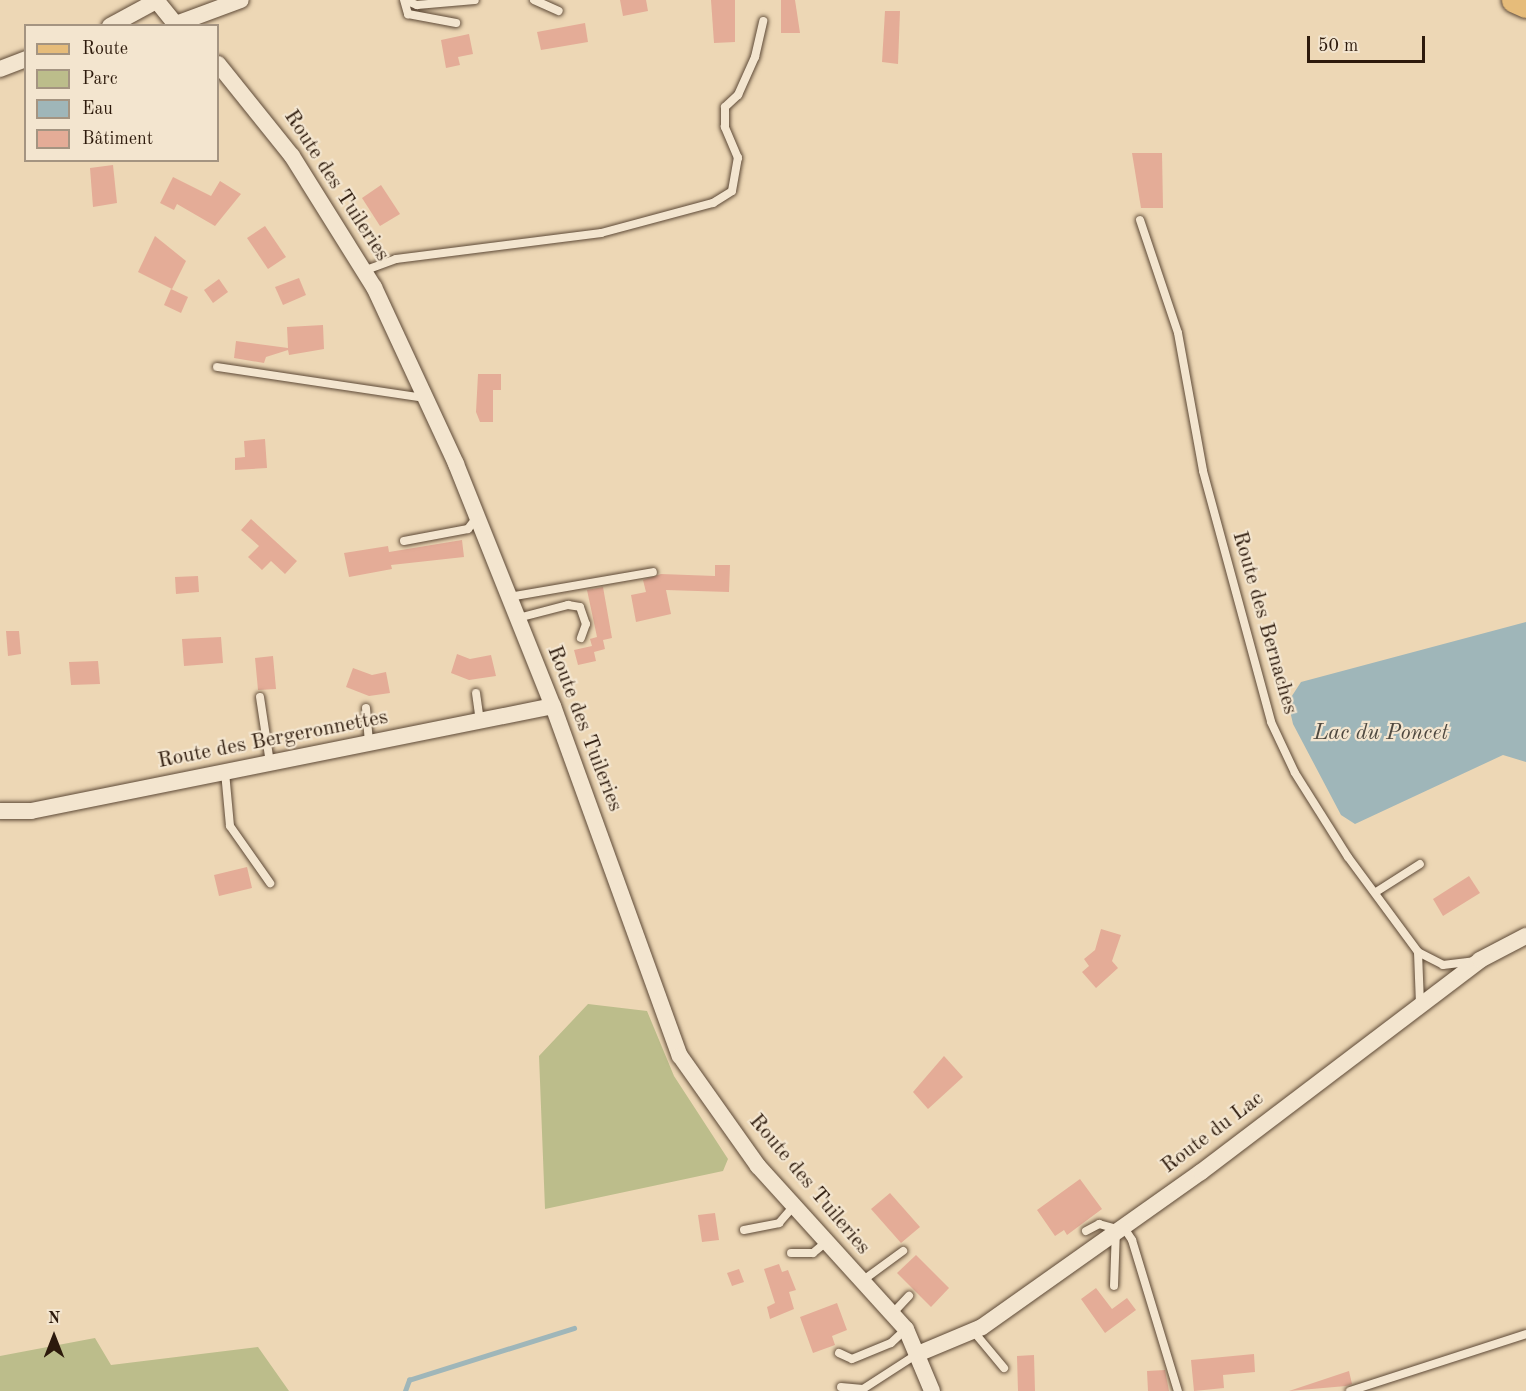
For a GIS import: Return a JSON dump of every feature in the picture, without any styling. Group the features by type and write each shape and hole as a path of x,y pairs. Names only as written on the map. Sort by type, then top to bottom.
{"main road":[{"path":"1515,0 1526,5"}],"street":[{"path":"114,24 156,0 176,24"},
{"path":"180,24 242,0"},
{"path":"0,69 24,60"},
{"name":"Route des Tuileries","path":"219,65 292,156 366,270 477,517 518,618 553,706 680,1056 758,1166 906,1329 920,1353 932,1391"},
{"name":"Route des Bergeronnettes","path":"0,811 31,811 553,706"},
{"name":"Route du Lac","path":"920,1353 975,1332 1119,1227 1201,1172 1480,960 1526,936"}],"lane":[{"path":"405,0 417,5 474,0"},
{"path":"405,0 408,14 456,23"},
{"path":"534,0 559,11"},
{"path":"366,270 396,259 601,233 713,203 732,191 738,158 725,127 725,108 738,95 755,57 763,21"},
{"name":"Route des Bernaches","path":"1140,220 1178,333 1203,471 1271,722 1295,773 1418,952"},
{"path":"217,367 425,398"},
{"path":"404,541 468,529 477,517"},
{"path":"509,597 653,572"},
{"path":"518,618 568,605 580,607 586,624 581,638"},
{"path":"476,693 480,721"},
{"path":"260,697 270,764"},
{"path":"366,708 369,744"},
{"path":"225,772 230,826 270,883"},
{"path":"1376,892 1420,864"},
{"path":"1420,1004 1418,952 1443,965 1480,960"},
{"path":"744,1230 779,1223 794,1206"},
{"path":"1086,1231 1099,1224 1119,1227 1132,1240 1178,1391"},
{"path":"1114,1286 1119,1227"},
{"path":"791,1253 813,1253 826,1242"},
{"path":"862,1281 903,1251"},
{"path":"892,1314 909,1296"},
{"path":"839,1353 852,1359 891,1343 906,1329"},
{"path":"975,1332 1004,1368"},
{"path":"1350,1391 1526,1334"},
{"path":"841,1387 863,1389 920,1353"}],"green space":[{"path":"588,1004 647,1011 674,1076 728,1159 723,1171 545,1209 539,1056"},
{"path":"95,1338 111,1365 258,1347 289,1391 0,1391 0,1356"}],"water":[{"name":"Lac du Poncet","path":"1526,622 1526,762 1503,755 1355,824 1341,815 1293,724 1288,702 1301,682"}],"building":[{"path":"620,0 646,0 648,11 623,16"},
{"path":"711,0 735,0 735,42 714,43"},
{"path":"781,0 795,0 800,33 781,33"},
{"path":"885,11 900,11 898,64 882,62"},
{"path":"585,23 588,42 541,50 537,32"},
{"path":"469,34 473,54 458,57 460,65 446,68 441,40"},
{"path":"1132,153 1162,153 1163,208 1141,208"},
{"path":"113,165 117,203 93,207 90,168"},
{"path":"173,177 211,196 220,181 241,194 215,226 177,204 174,210 160,203"},
{"path":"381,185 400,214 380,226 362,198"},
{"path":"265,226 286,257 268,269 247,238"},
{"path":"155,236 186,261 172,289 138,272"},
{"path":"299,278 306,295 283,305 275,287"},
{"path":"219,279 228,292 213,303 204,290"},
{"path":"171,289 188,297 181,313 164,305"},
{"path":"323,325 324,349 289,355 288,350 266,357 264,363 234,358 236,341 288,348 287,327"},
{"path":"478,374 501,374 501,390 493,390 493,422 480,422 476,412"},
{"path":"265,439 267,468 235,470 235,458 245,457 244,441"},
{"path":"251,519 297,561 285,574 271,561 262,570 248,557 259,546 241,530"},
{"path":"462,540 464,557 391,565 392,569 349,577 344,553 388,546 389,552"},
{"path":"715,565 730,565 729,592 666,590 671,614 636,622 631,595 646,592 643,580 661,574 715,576"},
{"path":"198,576 199,592 176,594 175,577"},
{"path":"603,587 612,638 603,640 605,649 594,652 596,661 578,665 574,650 592,646 590,639 597,637 587,590"},
{"path":"6,631 19,631 21,654 8,656"},
{"path":"221,637 223,663 184,666 182,639"},
{"path":"457,654 470,659 491,655 496,676 469,680 451,673"},
{"path":"273,656 276,689 258,690 255,658"},
{"path":"98,661 100,684 71,685 69,662"},
{"path":"353,668 372,675 386,672 390,693 369,696 346,687"},
{"path":"247,867 252,888 219,896 214,875"},
{"path":"1469,876 1480,893 1443,916 1433,899"},
{"path":"1101,929 1121,935 1112,961 1118,968 1096,988 1082,972 1089,966 1084,959 1095,950"},
{"path":"944,1056 963,1077 928,1109 913,1092"},
{"path":"1080,1179 1102,1209 1067,1235 1064,1230 1055,1236 1037,1210"},
{"path":"890,1193 920,1227 901,1243 871,1209"},
{"path":"715,1213 719,1240 702,1242 698,1215"},
{"path":"916,1255 949,1288 931,1307 897,1273"},
{"path":"779,1264 782,1272 788,1270 796,1290 789,1292 794,1309 770,1319 767,1307 775,1303 764,1269"},
{"path":"739,1269 744,1282 732,1286 727,1273"},
{"path":"1096,1288 1112,1309 1127,1298 1136,1310 1105,1333 1081,1299"},
{"path":"837,1303 847,1330 832,1336 835,1345 813,1353 800,1317"},
{"path":"1254,1354 1255,1372 1223,1375 1224,1388 1194,1391 1191,1360"},
{"path":"1034,1355 1035,1391 1018,1391 1017,1356"},
{"path":"1165,1370 1169,1391 1148,1391 1147,1371"},
{"path":"1349,1371 1352,1384 1346,1386 1289,1391"}],"waterway":[{"path":"405,1391 409,1380 574,1328"}]}
